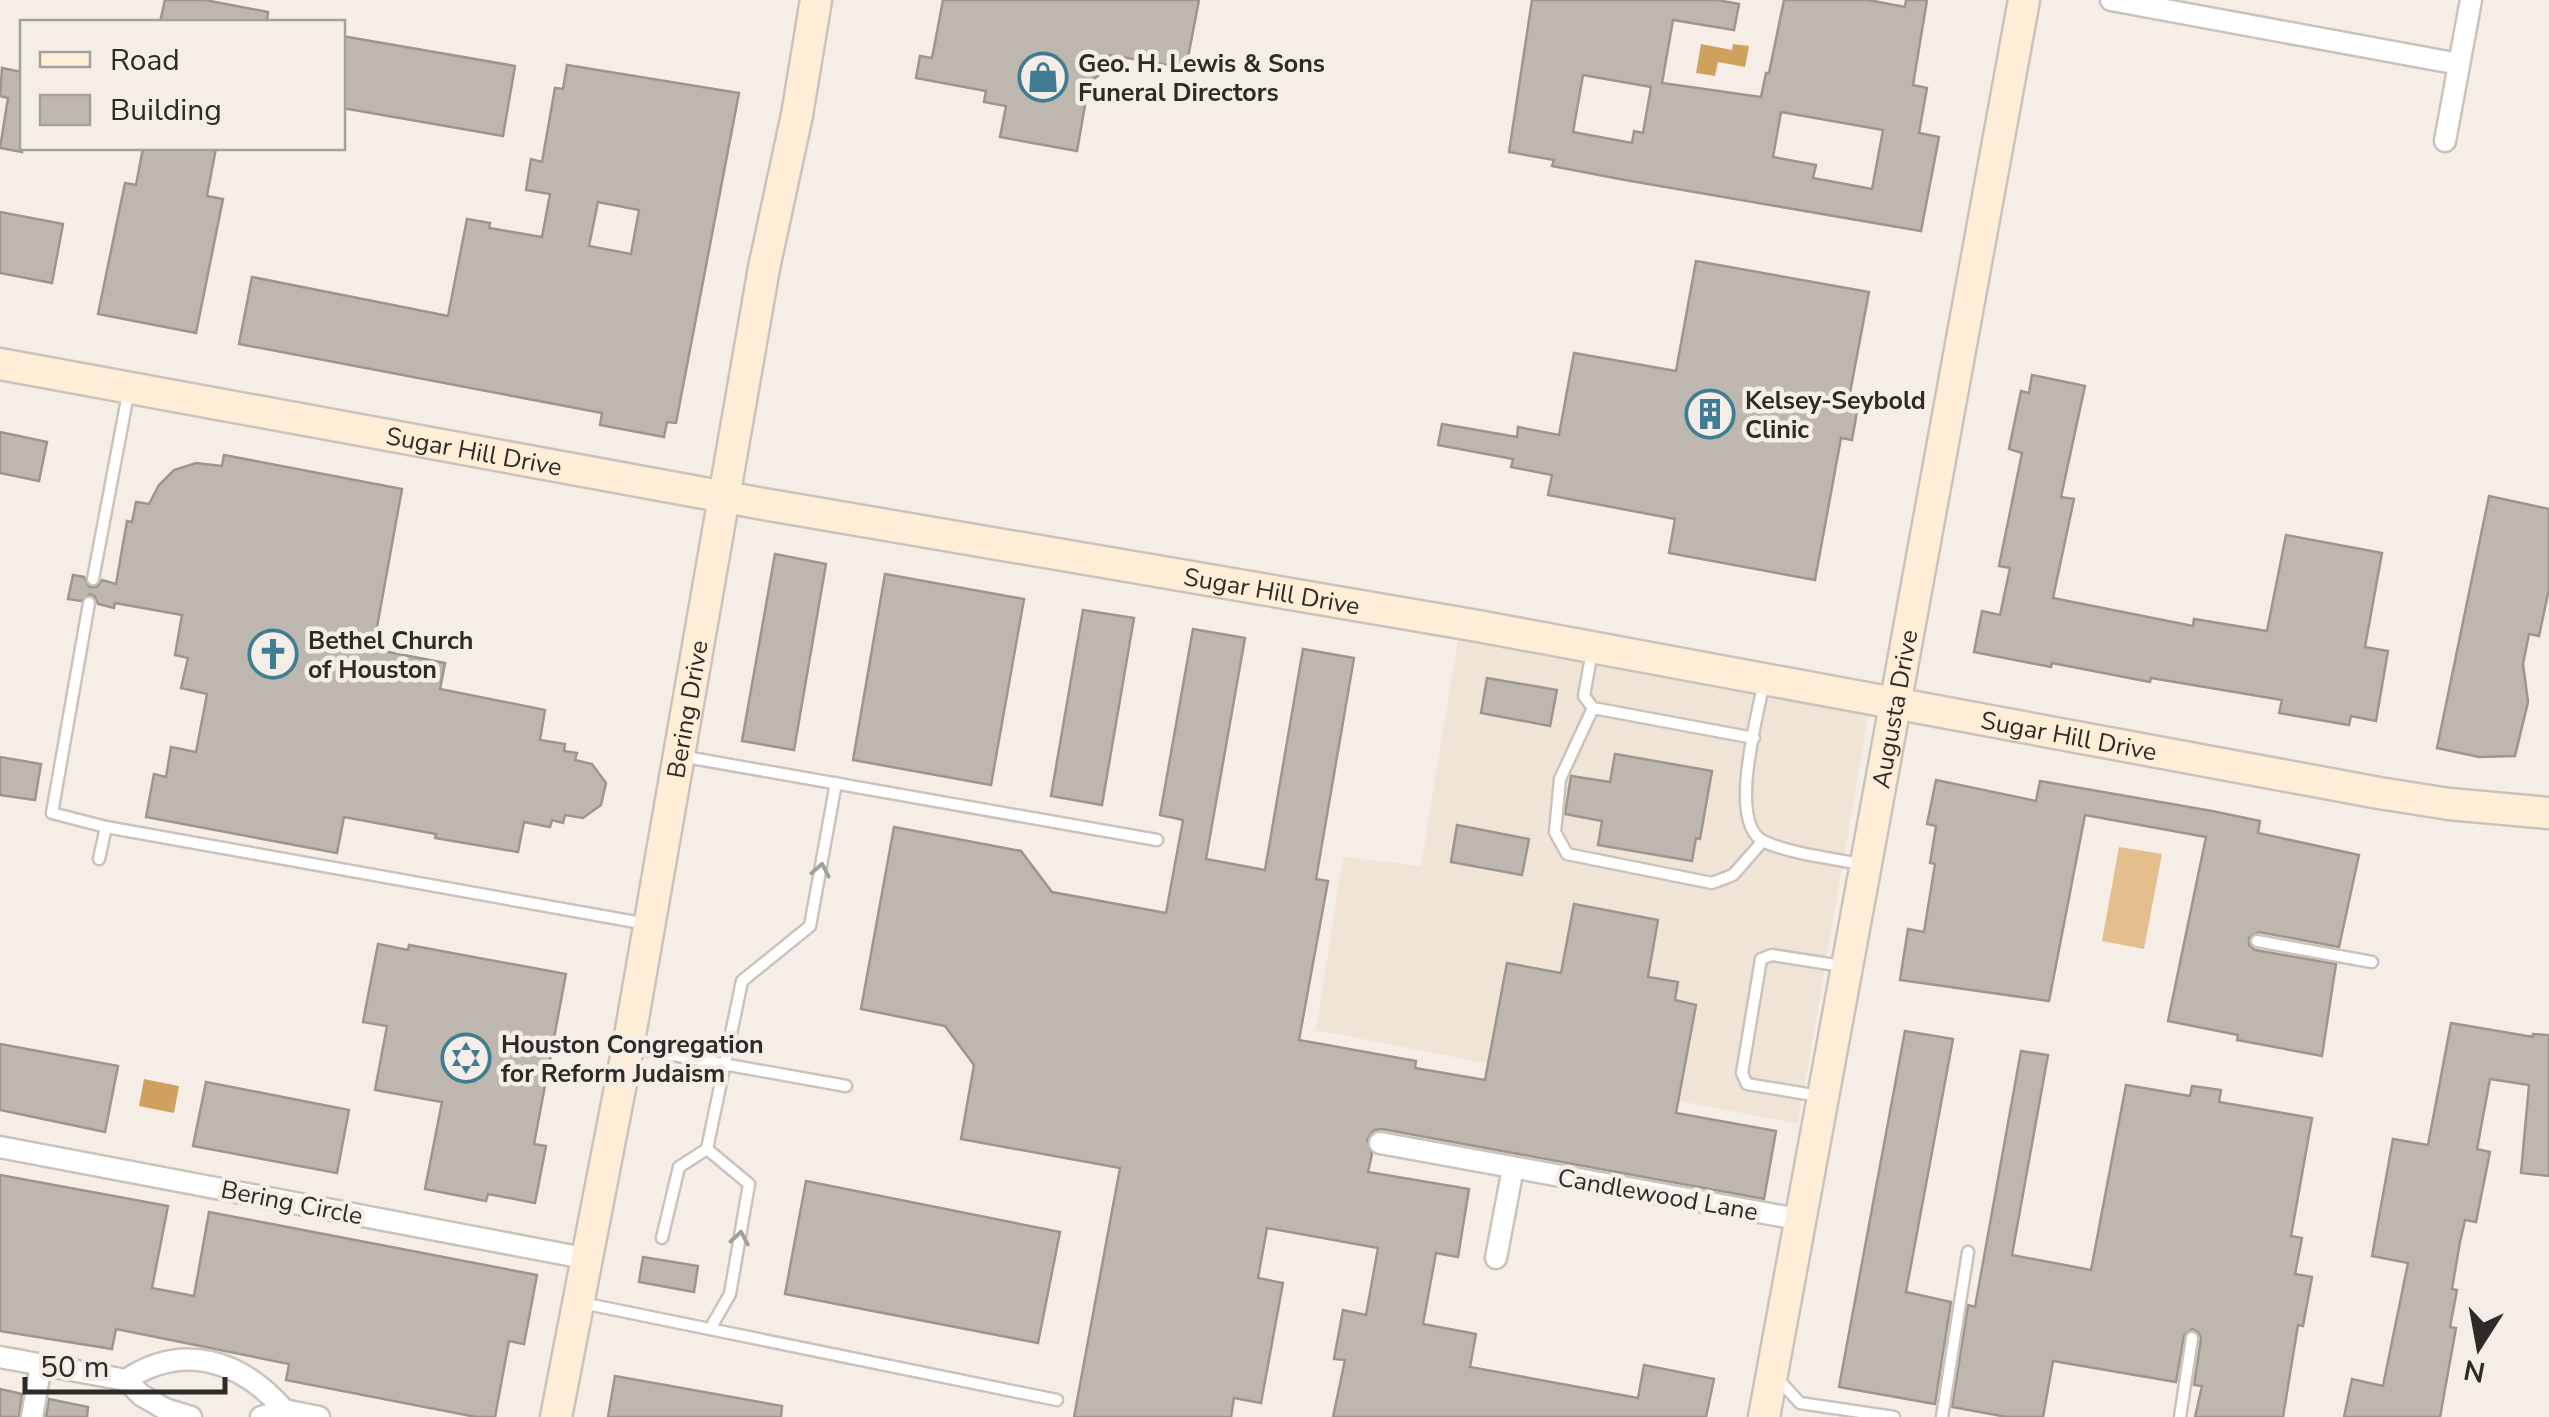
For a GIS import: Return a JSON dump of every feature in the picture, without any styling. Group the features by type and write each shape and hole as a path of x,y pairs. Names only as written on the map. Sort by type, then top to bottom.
{"street":[{"name":"Bering Drive","path":"556,1417 628,1047 764,268 816,0"},
{"name":"Augusta Drive","path":"1764,1417 2024,0"},
{"path":"2112,0 2459,64"},
{"path":"2445,141 2471,0"},
{"name":"Sugar Hill Drive","path":"0,364 2402,797 2548,807"},
{"name":"Candlewood Lane","path":"1380,1143 1803,1220"},
{"name":"Bering Circle","path":"0,1147 584,1258"},
{"path":"1496,1258 1513,1168"},
{"path":"0,1357 126,1380 141,1395 165,1409 191,1417"},
{"path":"126,1380 147,1366 193,1359 249,1376 284,1410"},
{"path":"32,1417 41,1365"},
{"path":"260,1417 284,1410 319,1417"}],"lane":[{"path":"93,579 129,388"},
{"path":"89,603 52,813 106,827 648,924"},
{"path":"1592,648 1584,696 1593,708 1754,738"},
{"path":"1764,680 1744,802 1747,825 1762,842 1865,865"},
{"path":"1593,708 1560,779 1555,832 1567,854 1712,882 1733,875 1762,842"},
{"path":"679,755 1157,840"},
{"path":"662,1238 679,1166 706,1149 742,980 810,926 836,783"},
{"path":"99,859 106,827"},
{"path":"2257,941 2372,962"},
{"path":"1824,1097 1747,1084 1742,1073 1760,959 1772,955 1847,967"},
{"path":"628,1047 846,1086"},
{"path":"706,1149 749,1184 730,1294 710,1329"},
{"path":"1942,1417 1968,1252"},
{"path":"576,1302 1057,1400"},
{"path":"2180,1417 2192,1338"},
{"path":"1772,1372 1800,1403 1894,1417"}],"shaded area":[{"path":"1701,44 1732,50 1733,44 1749,46 1745,67 1718,62 1715,76 1696,73"},
{"path":"1458,639 1869,711 1798,1124 1316,1030 1343,857 1421,866"},
{"path":"2119,847 2162,854 2144,949 2102,941"},
{"path":"144,1079 179,1086 174,1113 139,1106"}],"building":[{"path":"165,0 205,0 268,12 267,20 160,20"},
{"name":"Geo. H. Lewis & Sons Funeral Directors","path":"943,0 1199,0 1186,68 1110,55 1107,70 1089,82 1077,151 1000,137 1006,106 984,102 986,91 916,78 920,56 932,58"},
{"path":"1532,0 1717,0 1739,4 1734,30 1673,20 1662,83 1761,97 1784,0 1868,0 1905,7 1906,0 1927,0 1913,85 1927,88 1919,133 1939,137 1921,231 1625,180 1552,166 1554,160 1509,152","holes":["1583,75 1651,87 1643,133 1634,131 1632,143 1573,132","1781,112 1883,130 1872,189 1813,178 1816,165 1773,157"]},
{"path":"345,37 515,66 503,136 345,109"},
{"path":"567,65 739,93 676,423 667,422 664,437 600,425 602,413 239,344 252,277 448,316 467,219 490,223 489,228 542,237 550,194 526,190 531,159 542,162 555,88 563,89","holes":["598,202 639,210 631,254 589,246"]},
{"path":"2,68 20,72 22,152 0,148 8,98 0,96"},
{"path":"143,150 216,150 207,196 223,199 196,333 98,314 125,183 136,185"},
{"path":"0,212 63,224 52,283 0,273"},
{"name":"Kelsey-Seybold Clinic","path":"1696,261 1869,292 1849,398 1859,400 1852,440 1841,438 1815,580 1669,553 1675,519 1548,495 1552,475 1511,467 1513,459 1438,445 1442,424 1517,437 1518,427 1559,435 1574,353 1676,371"},
{"path":"2032,375 2085,386 2061,497 2074,499 2053,598 2193,626 2194,619 2267,631 2286,535 2382,553 2365,647 2388,651 2376,721 2351,716 2349,725 2279,713 2282,700 1974,652 1982,611 2000,615 2010,568 1999,566 2022,453 2009,449 2021,391 2029,393"},
{"path":"0,432 47,442 39,481 0,473"},
{"name":"Bethel Church of Houston","path":"224,455 402,489 373,649 445,663 440,689 545,710 540,740 565,744 564,751 577,753 575,760 592,764 606,783 601,805 583,818 565,815 563,823 552,820 550,827 524,822 518,852 344,817 337,853 146,817 154,774 166,777 171,747 196,752 207,694 181,688 188,658 175,655 182,615 115,603 114,608 98,604 90,594 81,601 68,599 73,575 84,577 90,587 97,587 102,580 116,584 127,521 132,522 136,502 149,504 159,485 174,470 196,463 222,466"},
{"path":"2489,496 2549,509 2549,589 2539,636 2529,634 2523,664 2528,702 2515,756 2479,757 2437,748"},
{"path":"775,554 826,564 794,750 742,741"},
{"path":"885,574 1024,599 991,785 853,760"},
{"path":"1083,610 1134,618 1102,805 1051,796"},
{"path":"1193,629 1245,638 1206,859 1265,870 1303,649 1354,658 1316,879 1328,881 1299,1040 1416,1061 1415,1068 1485,1080 1507,963 1561,973 1574,904 1658,920 1648,977 1678,982 1675,1000 1696,1005 1676,1113 1776,1131 1764,1199 1382,1129 1374,1130 1367,1140 1372,1154 1368,1172 1469,1189 1458,1257 1436,1253 1423,1324 1476,1334 1470,1367 1638,1398 1644,1365 1714,1379 1706,1417 1333,1417 1345,1360 1334,1359 1343,1310 1366,1315 1378,1248 1267,1228 1258,1278 1283,1283 1261,1403 1234,1398 1231,1417 1074,1417 1120,1168 961,1139 974,1065 945,1026 861,1009 894,827 1021,851 1052,892 1166,913 1183,820 1160,815"},
{"path":"1487,678 1557,690 1550,726 1481,713"},
{"path":"1615,754 1712,771 1700,839 1696,838 1692,861 1598,845 1602,821 1565,814 1571,776 1610,782"},
{"path":"0,757 41,764 35,800 0,795"},
{"path":"1936,780 2036,801 2040,781 2212,811 2260,821 2258,833 2359,855 2339,947 2259,932 2249,938 2249,945 2255,950 2336,964 2322,1056 2237,1040 2238,1035 2168,1021 2206,837 2085,815 2049,1001 1900,980 1908,929 1924,932 1935,864 1930,863 1936,826 1927,824"},
{"path":"1457,825 1529,839 1522,875 1451,862"},
{"name":"Houston Congregation for Reform Judaism","path":"378,944 408,950 409,945 566,974 534,1144 546,1146 535,1203 488,1194 486,1201 425,1189 442,1102 375,1090 387,1026 363,1022"},
{"path":"2451,1023 2533,1037 2549,1035 2549,1176 2521,1173 2529,1085 2490,1079 2477,1149 2490,1152 2476,1222 2465,1220 2460,1242 2450,1327 2456,1328 2440,1417 2344,1417 2352,1379 2383,1386 2408,1263 2372,1256 2393,1139 2428,1145"},
{"path":"1905,1031 1953,1039 1906,1292 1951,1302 1935,1404 1839,1387"},
{"path":"0,1044 118,1066 105,1132 0,1110"},
{"path":"2021,1051 2048,1055 2012,1255 2091,1270 2126,1085 2190,1096 2192,1086 2221,1090 2219,1102 2312,1118 2291,1236 2302,1238 2295,1274 2312,1277 2303,1326 2298,1325 2283,1417 2195,1417 2202,1386 2194,1385 2201,1338 2192,1329 2184,1336 2176,1382 2053,1361 2043,1417 2007,1417 1952,1407 1968,1305 1975,1307"},
{"path":"206,1082 349,1110 337,1173 193,1146"},
{"path":"0,1175 168,1206 152,1288 194,1296 209,1212 537,1275 524,1344 509,1341 495,1417 476,1417 286,1380 289,1364 116,1329 112,1349 0,1331"},
{"path":"806,1181 1060,1232 1038,1343 785,1294"},
{"path":"643,1257 698,1266 694,1292 639,1282"},
{"path":"615,1376 782,1406 781,1417 608,1417"},
{"path":"0,1389 22,1394 19,1417 0,1417"},
{"path":"49,1399 88,1407 87,1417 46,1417"}],"place":[{"name":"Geo. H. Lewis & Sons Funeral Directors","path":"1043,77"},
{"name":"Kelsey-Seybold Clinic","path":"1710,414"},
{"name":"Bethel Church of Houston","path":"273,654"},
{"name":"Houston Congregation for Reform Judaism","path":"466,1058"}]}
